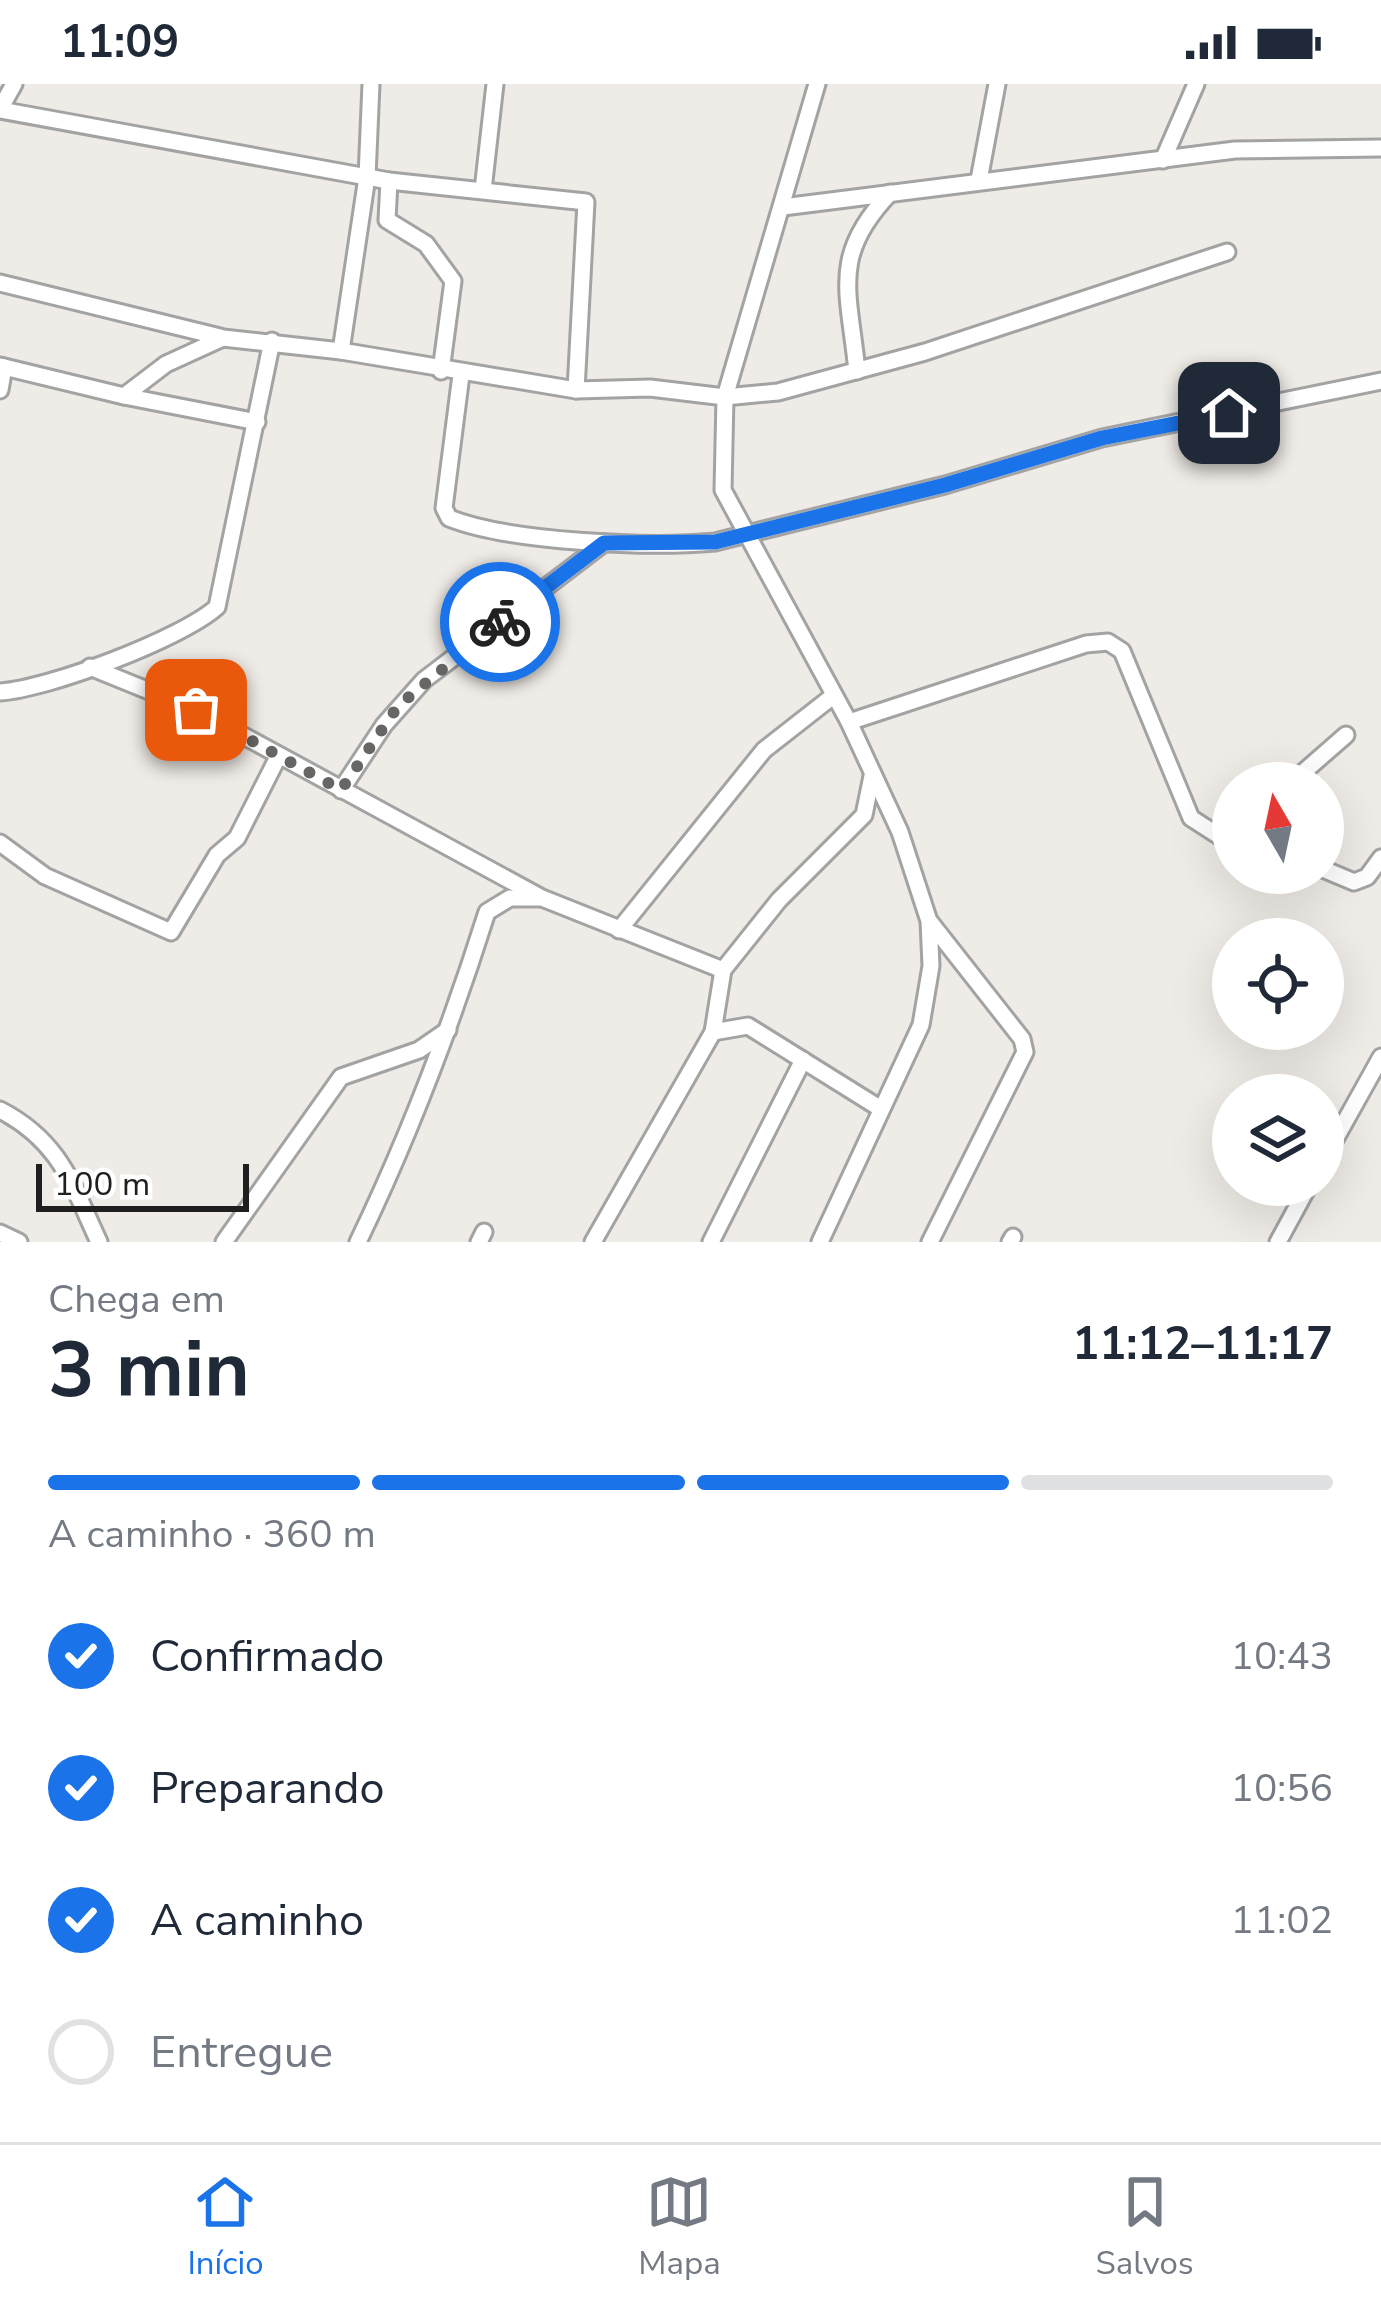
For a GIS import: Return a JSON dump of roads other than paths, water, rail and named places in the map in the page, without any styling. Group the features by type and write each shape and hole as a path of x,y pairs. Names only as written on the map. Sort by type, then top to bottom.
{"street":[{"path":"14,84 0,109 389,181 578,198 590,208 576,391"},
{"path":"341,351 368,177 371,84"},
{"path":"483,190 496,84"},
{"path":"817,84 724,397 723,490 849,722 900,832 929,921 929,994 921,1025 820,1242"},
{"path":"980,180 997,84"},
{"path":"1163,160 1196,84"},
{"path":"783,207 1235,150 1381,148"},
{"path":"389,181 387,220 426,244 453,281 441,371"},
{"path":"857,371 849,252 862,222 890,194"},
{"path":"0,283 223,338 341,351 576,391 650,388 724,397 778,392 857,371 1227,252"},
{"path":"124,396 166,364 223,338"},
{"path":"0,692 90,668 199,621 217,607 272,341"},
{"path":"0,390 2,366 256,422"},
{"path":"461,375 445,514 457,521 604,543 683,545 745,535 1102,438 1381,381"},
{"path":"341,790 384,724 424,680 604,543"},
{"path":"849,722 1086,644 1108,642 1122,651 1190,818 1212,830"},
{"path":"90,668 196,710 542,898 723,970"},
{"path":"619,930 764,750 832,696"},
{"path":"1316,762 1346,735"},
{"path":"0,843 45,876 160,932 171,932 217,855 237,838 278,757"},
{"path":"593,1242 713,1032 723,970 779,900 864,815 872,774"},
{"path":"864,815 900,832"},
{"path":"1344,878 1354,882 1367,877 1381,858"},
{"path":"358,1242 412,1130 452,1027 487,912 510,898 542,898"},
{"path":"929,921 1022,1039 1025,1052 930,1242"},
{"path":"713,1032 748,1026 881,1109"},
{"path":"224,1242 340,1077 419,1050 452,1027"},
{"path":"1344,1123 1381,1057"},
{"path":"711,1242 803,1060"},
{"path":"0,1110 33,1127 48,1143 99,1242"},
{"path":"1278,1242 1298,1206"},
{"path":"0,1232 19,1242"}]}
